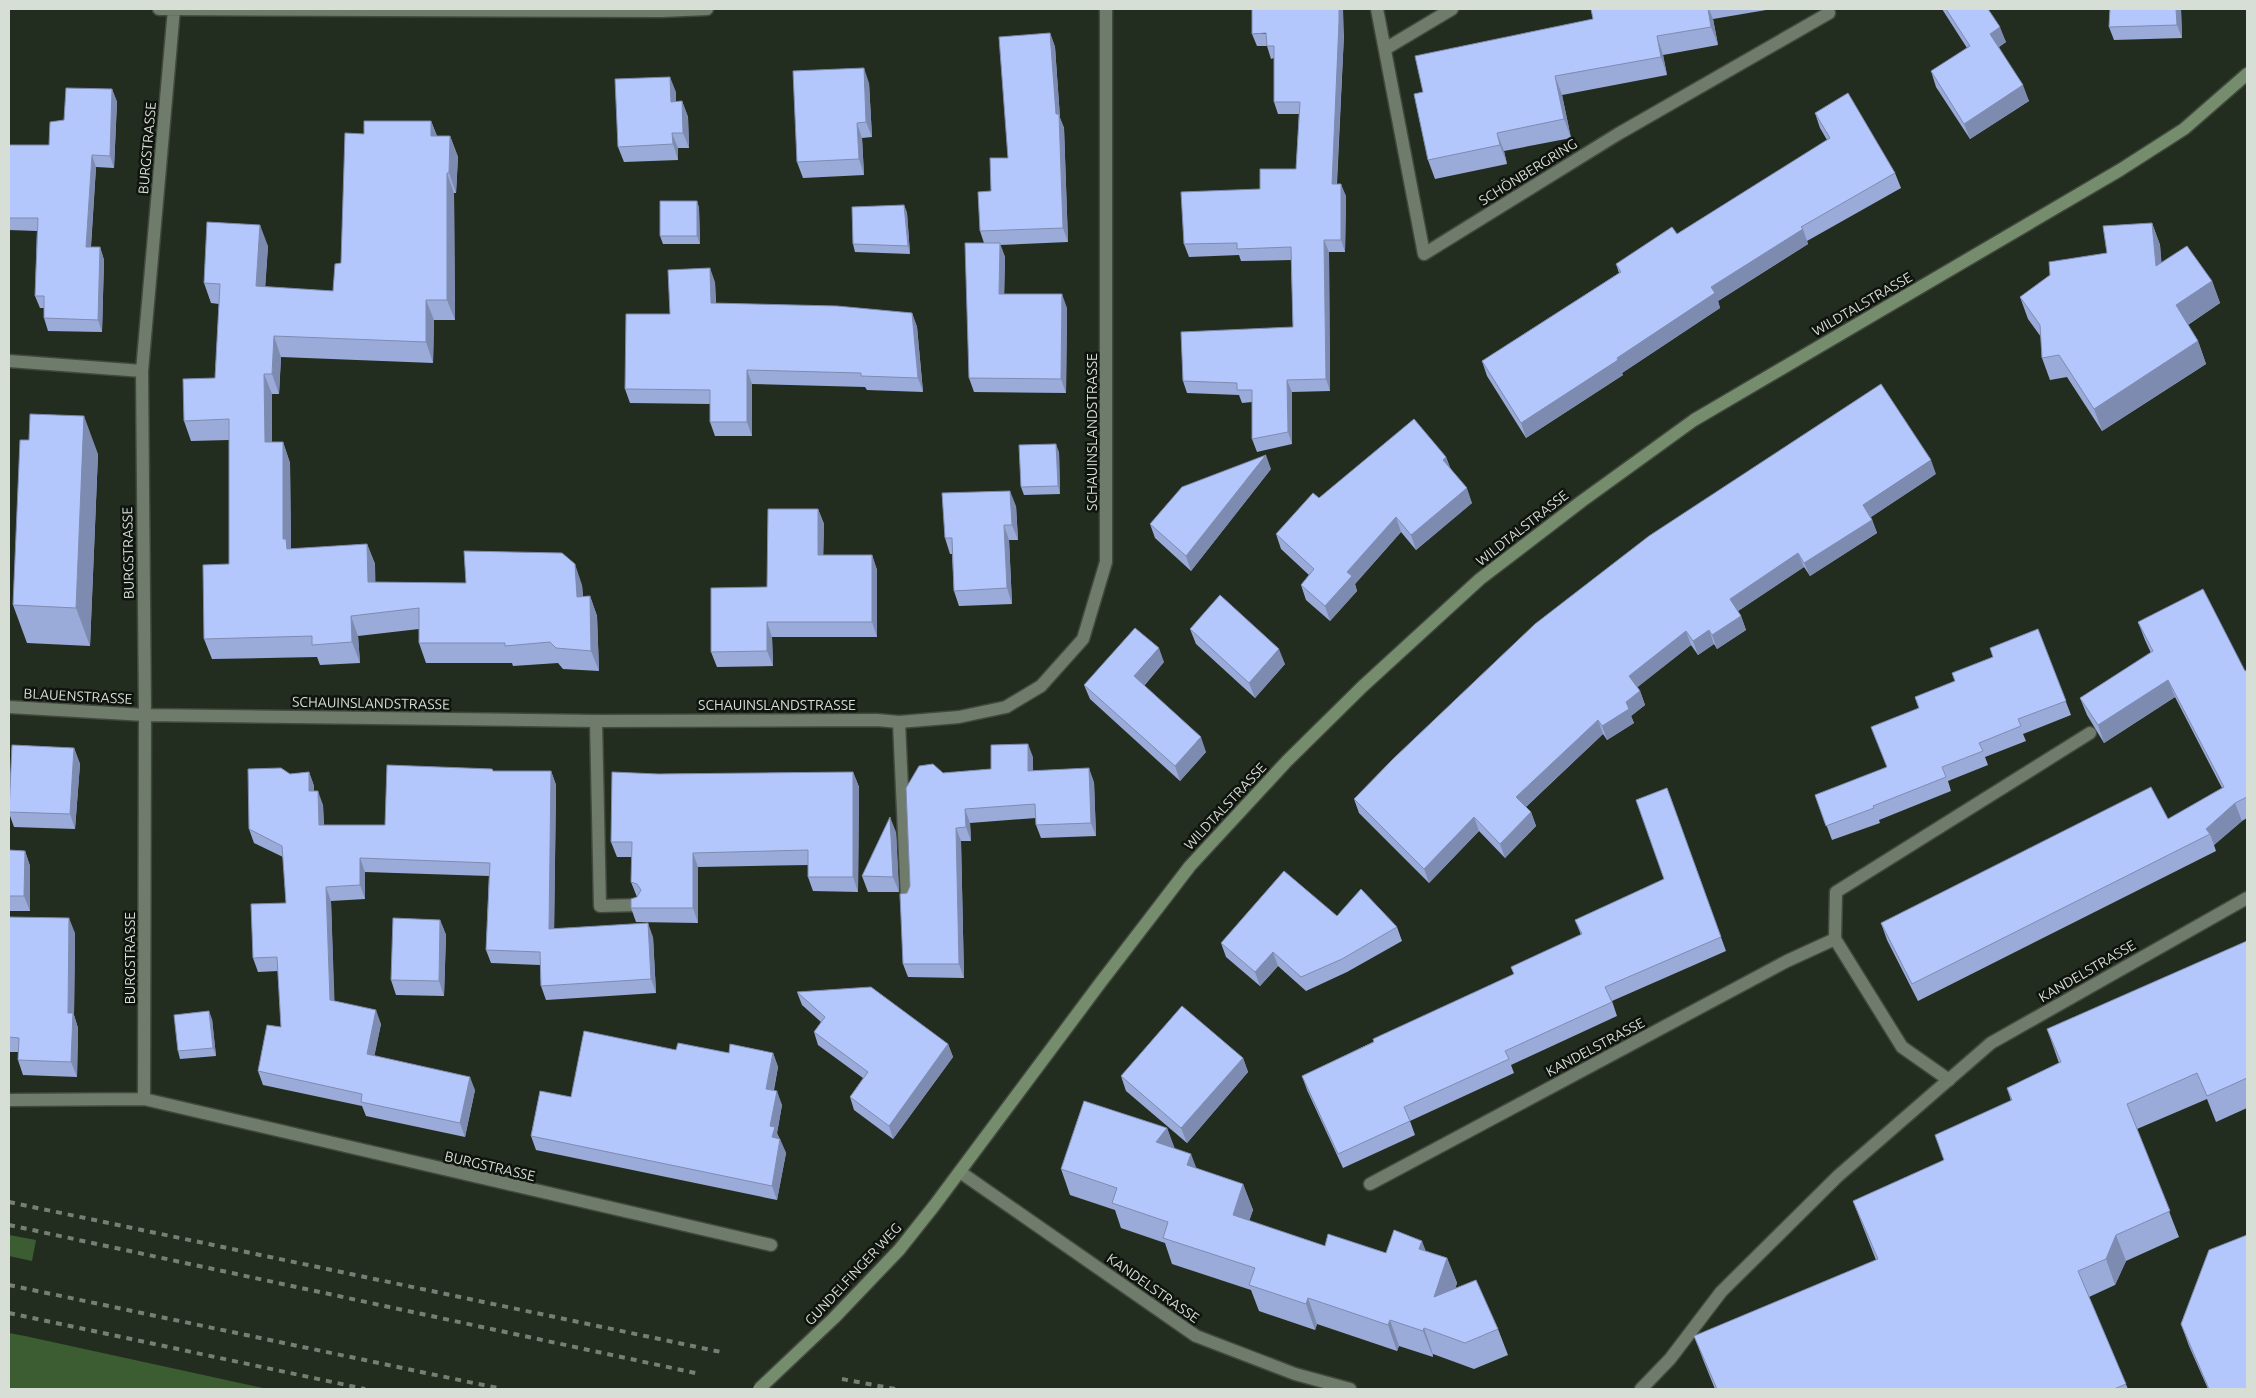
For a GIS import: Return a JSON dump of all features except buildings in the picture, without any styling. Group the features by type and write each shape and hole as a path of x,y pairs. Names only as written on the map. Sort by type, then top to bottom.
{"street":[{"path":"159,9 707,9"},
{"name":"BURGSTRASSE","path":"144,1099 145,715 142,371 174,9"},
{"name":"SCHAUINSLANDSTRASSE","path":"145,715 596,721 877,720 899,722 959,717 1006,707 1041,686 1083,639 1106,562 1106,9"},
{"name":"SCHÖNBERGRING","path":"1377,9 1424,254 1618,134 1829,13"},
{"path":"1385,49 1452,9"},
{"name":"WILDTALSTRASSE","path":"960,1172 1190,866 1287,761 1362,687 1480,579 1582,501 1694,420 2128,165 2184,129 2247,74"},
{"path":"9,361 142,371"},
{"name":"BLAUENSTRASSE","path":"9,707 145,715"},
{"path":"596,721 600,906 638,905"},
{"path":"899,722 907,900"},
{"path":"1949,1080 1902,1047 1835,939 1836,892 2090,733"},
{"name":"KANDELSTRASSE","path":"1641,1389 1670,1358 1721,1292 1838,1176 1991,1044 2247,898"},
{"name":"KANDELSTRASSE","path":"1370,1184 1787,961 1835,939"},
{"name":"BURGSTRASSE","path":"9,1100 144,1099 770,1245"},
{"name":"GUNDELFINGER WEG","path":"759,1389 834,1318 899,1250 960,1172"},
{"name":"KANDELSTRASSE","path":"960,1172 1196,1336 1295,1374 1350,1389"}],"green space":[{"path":"9,1235 36,1240 32,1261 9,1256"},
{"path":"9,1333 25,1336 268,1389 9,1389"}],"railway":[{"path":"9,1202 721,1352"},
{"path":"9,1225 700,1374"},
{"path":"9,1285 502,1389"},
{"path":"9,1313 365,1389"},
{"path":"842,1379 895,1389"}]}
